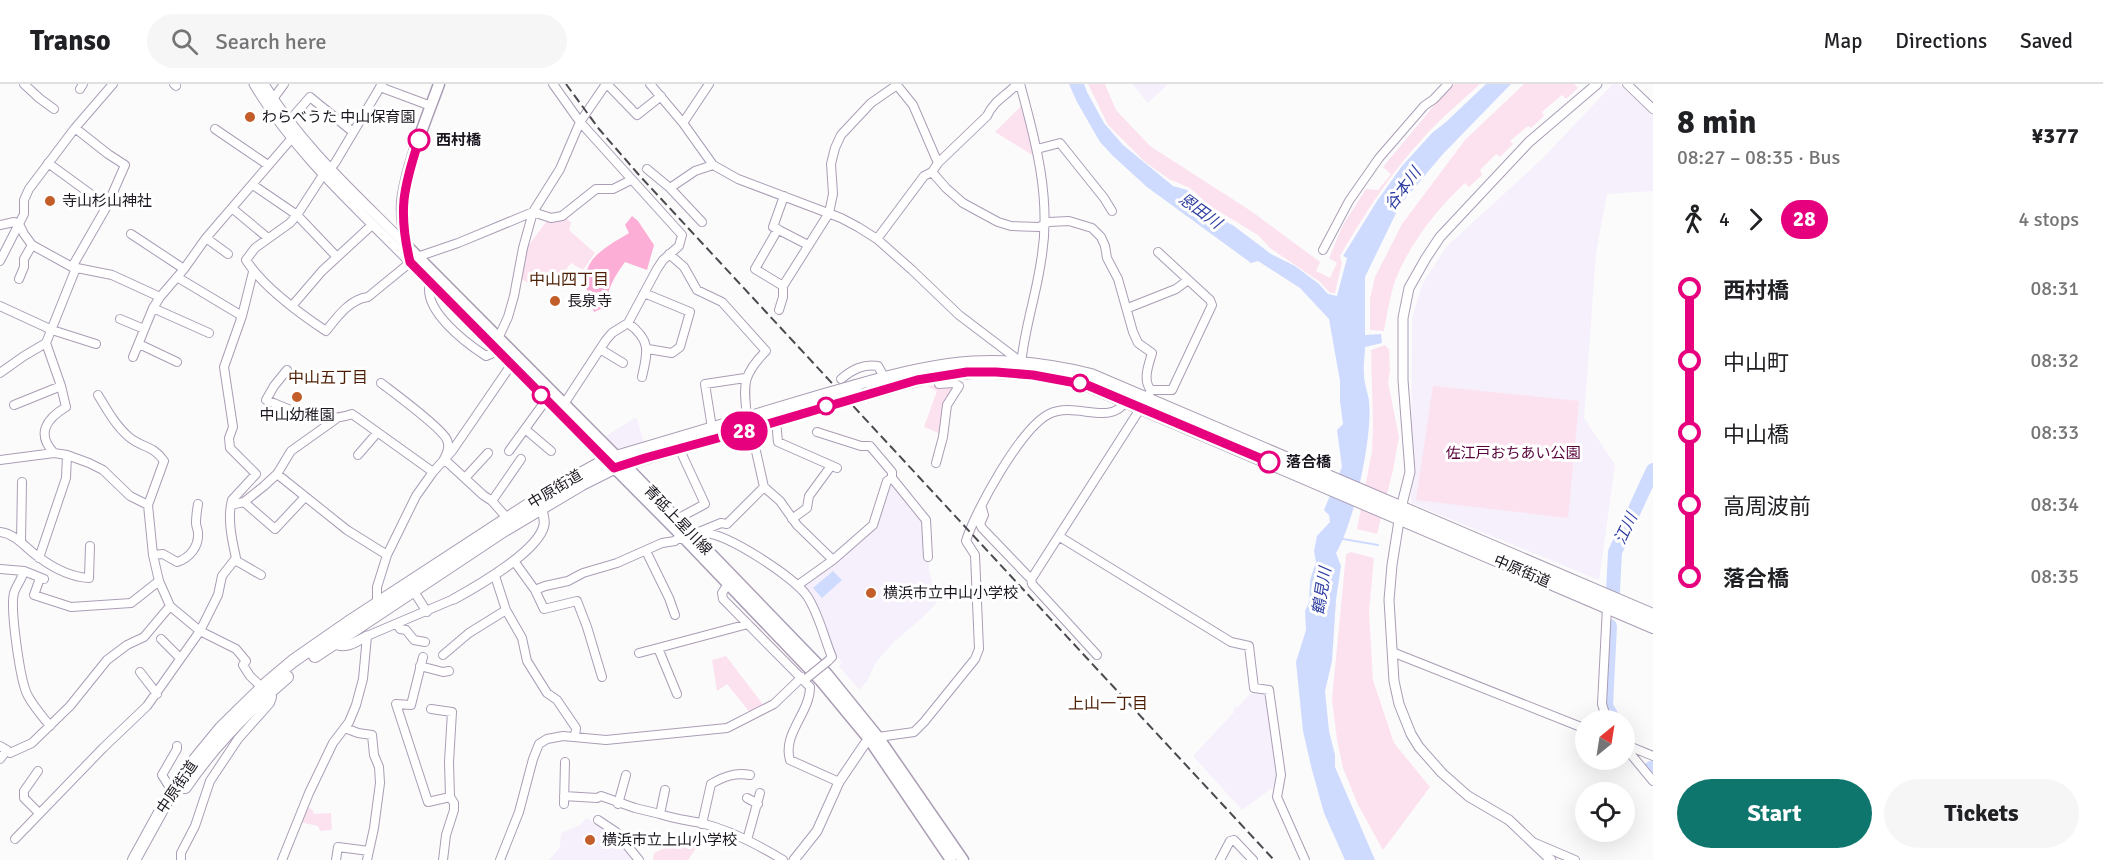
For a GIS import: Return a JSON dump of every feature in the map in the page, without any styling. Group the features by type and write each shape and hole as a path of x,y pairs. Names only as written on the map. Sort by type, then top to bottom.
{"main road":[{"path":"407,246 403,198 439,84"},
{"name":"青砥上星川線","path":"407,246 430,283 564,404 615,462 827,674 963,860"},
{"name":"青砥上星川線","path":"414,260 497,343 511,365 546,400 677,519 728,584 874,738 951,860"},
{"name":"中原街道","path":"134,860 172,791 204,748 265,690 301,665 377,603 548,492 615,462 712,428 776,422 856,386 937,365 967,362 1091,375 1653,627"},
{"name":"中原街道","path":"330,640 615,462 679,448 825,401 868,394 936,376 1020,368 1076,382 1126,401 1146,399"},
{"name":"中原街道","path":"1396,512 1653,615"},
{"name":"中原街道","path":"143,860 190,780 265,690"}],"street":[{"path":"24,84 54,109"},
{"path":"254,84 292,138 407,246"},
{"path":"264,84 289,121 373,224 414,260"},
{"path":"273,99 284,84"},
{"path":"553,84 580,122 682,235 679,246 657,269 628,323 612,333 564,404"},
{"path":"430,283 428,296 436,311 471,346 486,356 491,354 514,296 522,248 533,212 560,169 580,122 607,84 637,115 660,96"},
{"path":"650,84 683,123 713,165 731,176 829,213 877,239 1020,368 1042,260 1045,225 1045,204 1037,149 1021,86 1014,87 1007,95 1002,96 987,116 938,163 932,172 924,176 877,239"},
{"path":"683,123 709,84"},
{"path":"1323,250 1349,201 1379,158 1424,106 1448,84"},
{"path":"1551,860 1509,820 1468,796 1430,761 1411,734 1399,704 1394,681 1390,590 1396,512 1410,472 1403,380 1404,308 1409,288 1432,247 1454,220 1529,142 1598,84"},
{"path":"1627,84 1653,109"},
{"path":"0,261 24,214 24,200 28,189 109,85"},
{"path":"431,106 381,85 328,171 297,215 290,223 255,248 246,260 253,272 292,306 326,331 338,316 358,298 368,297 414,260 533,212 551,218 562,216 596,189 613,189 631,180"},
{"path":"779,310 783,297 783,286 829,213 833,194 831,164 835,148 841,135 871,104 896,85 913,105 938,163"},
{"path":"289,121 310,97 353,132"},
{"path":"0,373 46,343 74,268 107,206 125,165 75,128"},
{"path":"215,129 268,165"},
{"path":"133,357 153,308 160,297 206,238 292,138"},
{"path":"1037,149 1060,143 1104,198 1112,212"},
{"path":"48,163 107,206"},
{"path":"670,188 695,171 713,165"},
{"path":"647,169 670,188 702,222"},
{"path":"932,172 963,203 998,222 1011,226 1039,227 1049,222 1069,221 1092,228 1101,237 1105,246 1107,258 1118,279 1138,343 1152,353 1147,374 1146,399 1060,537 1031,578"},
{"path":"253,185 297,215 337,257"},
{"path":"784,196 773,227 808,245"},
{"path":"232,209 268,238"},
{"path":"0,225 14,222 19,224 32,245 74,268 111,275 160,297"},
{"path":"292,306 322,271 373,224"},
{"path":"778,229 755,269 783,286"},
{"path":"130,234 184,269"},
{"path":"206,238 228,254"},
{"path":"19,279 24,267 24,259 32,245"},
{"path":"1146,399 1172,390 1212,305 1210,300 1158,252"},
{"path":"669,254 684,267 697,290 722,302 766,351 745,378 744,386 749,424 764,487 780,501 792,519 833,560"},
{"path":"15,839 157,694 180,657 200,631 218,595 222,576 235,560 232,500 256,474 230,448 229,438 233,427 224,367 242,316 253,272"},
{"path":"177,277 242,316"},
{"path":"1128,308 1176,290 1188,280"},
{"path":"644,293 690,312 680,347 672,353 648,350"},
{"path":"0,306 52,330 96,344"},
{"path":"153,308 209,333"},
{"path":"120,319 144,328"},
{"path":"628,323 642,336 648,350 642,377"},
{"path":"46,343 66,407 57,412 45,429 48,447 54,453"},
{"path":"139,344 177,362"},
{"path":"600,349 623,363"},
{"path":"377,603 377,587 387,555 417,496 433,472 452,451 511,365"},
{"path":"841,379 855,368 870,365 878,366 884,377"},
{"path":"287,370 266,400 301,414 323,419 336,419 352,414 433,472"},
{"path":"936,376 939,384 954,383 959,386 947,405 943,437 936,463"},
{"path":"712,428 705,384 745,378"},
{"path":"381,383 447,438 448,449 444,459"},
{"path":"14,405 61,386"},
{"path":"98,395 110,416 128,437 152,448 164,461 147,505 153,555 159,581 170,606 200,631 236,649 246,661 243,665 250,676 272,698 238,739 210,781 195,826 181,853 181,860"},
{"path":"509,451 546,400"},
{"path":"794,860 817,831 839,782 874,738 914,732 924,723 975,659 979,649 975,555 966,541 995,481 1022,441 1040,420 1049,414 1081,410 1103,414 1121,408 1126,401"},
{"path":"231,505 244,502 277,474 291,451 336,419"},
{"path":"776,422 778,442 834,467 809,496 807,508 792,519"},
{"path":"525,429 551,452"},
{"path":"818,432 861,446 870,446 892,472 892,478 926,520 928,557"},
{"path":"357,455 376,433"},
{"path":"677,519 705,504 679,448"},
{"path":"0,460 54,453 67,455 103,471 130,496 147,505"},
{"path":"465,478 488,453"},
{"path":"39,558 66,478 67,455"},
{"path":"444,459 492,501 507,518"},
{"path":"492,501 521,459"},
{"path":"277,474 347,530 387,555"},
{"path":"798,585 833,560 873,525 887,481 892,478"},
{"path":"21,542 22,482"},
{"path":"691,538 720,523 727,524 764,487"},
{"path":"244,502 274,529 305,497"},
{"path":"153,555 163,554 177,562 193,551 198,531 196,525 198,504"},
{"path":"330,640 346,647 427,612 495,576 514,561 542,531 544,524 541,507"},
{"path":"982,508 984,515 980,524 982,528 1031,578 1032,584 1097,656"},
{"path":"0,532 8,533 39,558 73,577 88,578 90,546"},
{"path":"500,860 519,812 533,759 539,744 547,739 575,737 606,740 727,728 774,704 832,657 813,608 798,585 719,536 705,534 662,543 617,563 535,590"},
{"path":"1060,537 1231,642 1249,646 1254,688 1269,690 1281,775 1277,797 1305,860"},
{"path":"646,551 669,597 675,615"},
{"path":"235,560 261,575"},
{"path":"514,561 535,590 544,609 577,600 602,677"},
{"path":"0,569 24,572 41,580 34,595 70,607 131,603 159,581"},
{"path":"24,572 14,592 15,644 26,693 50,726"},
{"path":"495,576 506,610 522,638 527,661 547,693 556,700 576,728 575,737"},
{"path":"728,584 722,593 723,599 810,687 810,694 799,723 790,737 787,750 790,760 839,782"},
{"path":"413,590 427,612"},
{"path":"0,759 3,748 10,753 32,742 50,726 83,692 108,660 127,645 144,637 170,606"},
{"path":"1604,710 1602,704 1607,607"},
{"path":"443,655 469,633 506,610"},
{"path":"397,624 414,640 425,642"},
{"path":"639,653 748,624"},
{"path":"1219,635 1221,624"},
{"path":"282,860 314,783 333,743 345,728 361,693 367,636"},
{"path":"161,639 180,657"},
{"path":"658,648 677,694"},
{"path":"1392,652 1575,725"},
{"path":"449,671 443,672 421,662 411,705 396,704 428,802 450,797"},
{"path":"140,672 157,694"},
{"path":"431,709 452,712 449,762 450,797 454,803 443,860"},
{"path":"336,860 338,847 368,856 375,828 380,783 372,735 345,728"},
{"path":"172,791 162,775 177,746"},
{"path":"1635,749 1653,756"},
{"path":"1635,759 1653,781"},
{"path":"565,762 564,800 601,796 618,804 676,820 702,824 747,840 783,860"},
{"path":"38,771 24,791 24,798 39,813"},
{"path":"702,824 711,784 723,777 741,773 750,775"},
{"path":"618,804 626,775"},
{"path":"660,814 665,790"},
{"path":"747,840 760,793"},
{"path":"747,798 758,804"},
{"path":"598,820 616,832 639,860"},
{"path":"1220,860 1230,841 1234,840 1253,860"},
{"path":"1534,842 1575,860"}],"shaded area":[{"path":"1132,84 1168,84 1148,103"},
{"path":"1613,84 1618,84 1653,114 1653,191 1607,194 1596,253 1584,418 1615,465 1599,580 1411,503 1412,319 1422,285 1446,247 1542,159"},
{"path":"632,216 654,245 647,270 625,262 612,283 605,307 594,312 588,296 586,273 596,256 629,233 625,225"},
{"path":"635,418 644,443 623,450 613,446 606,436"},
{"name":"横浜市立中山小学校","path":"889,485 894,485 928,529 929,570 937,602 876,662 867,681 859,690 839,666 842,663 831,647 802,585 873,526"},
{"path":"1260,693 1267,701 1278,776 1276,785 1242,810 1193,756 1234,712 1234,707 1238,707 1250,694"},
{"name":"横浜市立上山小学校","path":"586,818 615,834 635,860 549,860 560,847 561,833 580,825"}],"green space":[{"path":"1088,84 1105,84 1116,110 1150,146 1251,211 1320,262 1316,271 1330,278 1337,263 1329,258 1343,225 1366,189 1378,190 1391,174 1383,167 1454,84 1480,84 1432,128 1390,178 1340,256 1342,263 1335,293 1330,293 1320,282 1270,248 1258,235 1210,206 1190,188 1169,179 1145,162 1108,125"},
{"path":"1524,84 1574,84 1578,88 1566,99 1562,95 1542,112 1544,116 1531,128 1528,126 1510,141 1513,144 1500,157 1496,154 1480,170 1482,175 1469,187 1465,183 1444,204 1416,240 1401,267 1393,287 1384,331 1370,330 1370,299 1375,277 1402,224 1465,140"},
{"path":"1021,106 1034,156 995,132"},
{"path":"565,216 571,223 569,230 595,253 583,270 571,263 562,275 550,282 537,275 532,275 528,283 521,279 525,250 546,222"},
{"path":"1385,345 1389,350 1388,382 1399,437 1377,534 1357,529 1372,451 1371,350"},
{"path":"936,385 944,389 953,386 956,388 946,399 941,434 924,427 937,391 927,386"},
{"name":"佐江戸おちあい公園","path":"1433,386 1579,401 1568,518 1416,500"},
{"path":"1351,552 1374,558 1369,612 1373,680 1394,743 1430,787 1383,850 1358,805 1343,768 1332,699 1346,554"},
{"path":"726,656 765,707 751,714 727,684 717,691 712,660"},
{"path":"305,807 312,809 314,814 331,813 332,830 320,831 318,826 300,822"},
{"path":"682,840 696,848 688,860 653,860 654,853"}],"water":[{"path":"1069,84 1084,84 1104,123 1123,145 1173,186 1187,190 1221,219 1271,254 1295,266 1319,284 1328,294 1337,296 1347,258 1343,256 1402,166 1432,133 1486,84 1511,84 1442,155 1400,205 1365,277 1365,335 1381,334 1382,343 1365,347 1364,378 1369,401 1368,436 1355,501 1336,553 1341,566 1332,661 1325,691 1335,767 1375,860 1345,860 1324,813 1303,731 1296,662 1306,630 1305,611 1309,602 1310,580 1316,562 1314,551 1317,536 1330,522 1329,515 1324,510 1342,467 1337,430 1343,424 1340,381 1329,319 1300,288 1258,261 1251,263 1147,187 1100,142"},
{"path":"833,571 842,580 822,598 813,588"}],"waterway":[{"name":"江川","path":"1613,591 1615,552 1653,470"},
{"path":"1343,539 1378,545"},
{"name":"江川","path":"1608,710 1606,706 1610,626"}],"railway":[{"path":"566,84 599,129 639,175 1274,860"}],"bus line":[{"name":"28","path":"419,140 403,198 404,227 410,262 614,468 917,380 967,372 1033,375 1087,385 1269,462"}],"place":[{"name":"わらべうた 中山保育園","path":"250,117"},
{"name":"西村橋","path":"419,140"},
{"name":"寺山杉山神社","path":"50,201"},
{"name":"長泉寺","path":"555,301"},
{"name":"中山幼稚園","path":"297,397"},
{"name":"落合橋","path":"1269,462"},
{"name":"横浜市立中山小学校","path":"871,593"},
{"name":"横浜市立上山小学校","path":"590,840"}],"district":[{"name":"中山四丁目","path":"569,280"},
{"name":"中山五丁目","path":"328,378"},
{"name":"上山一丁目","path":"1108,704"}],"water label":[{"name":"谷本川","path":"1403,189"},
{"name":"恩田川","path":"1200,211"},
{"name":"鶴見川","path":"1322,591"}]}
